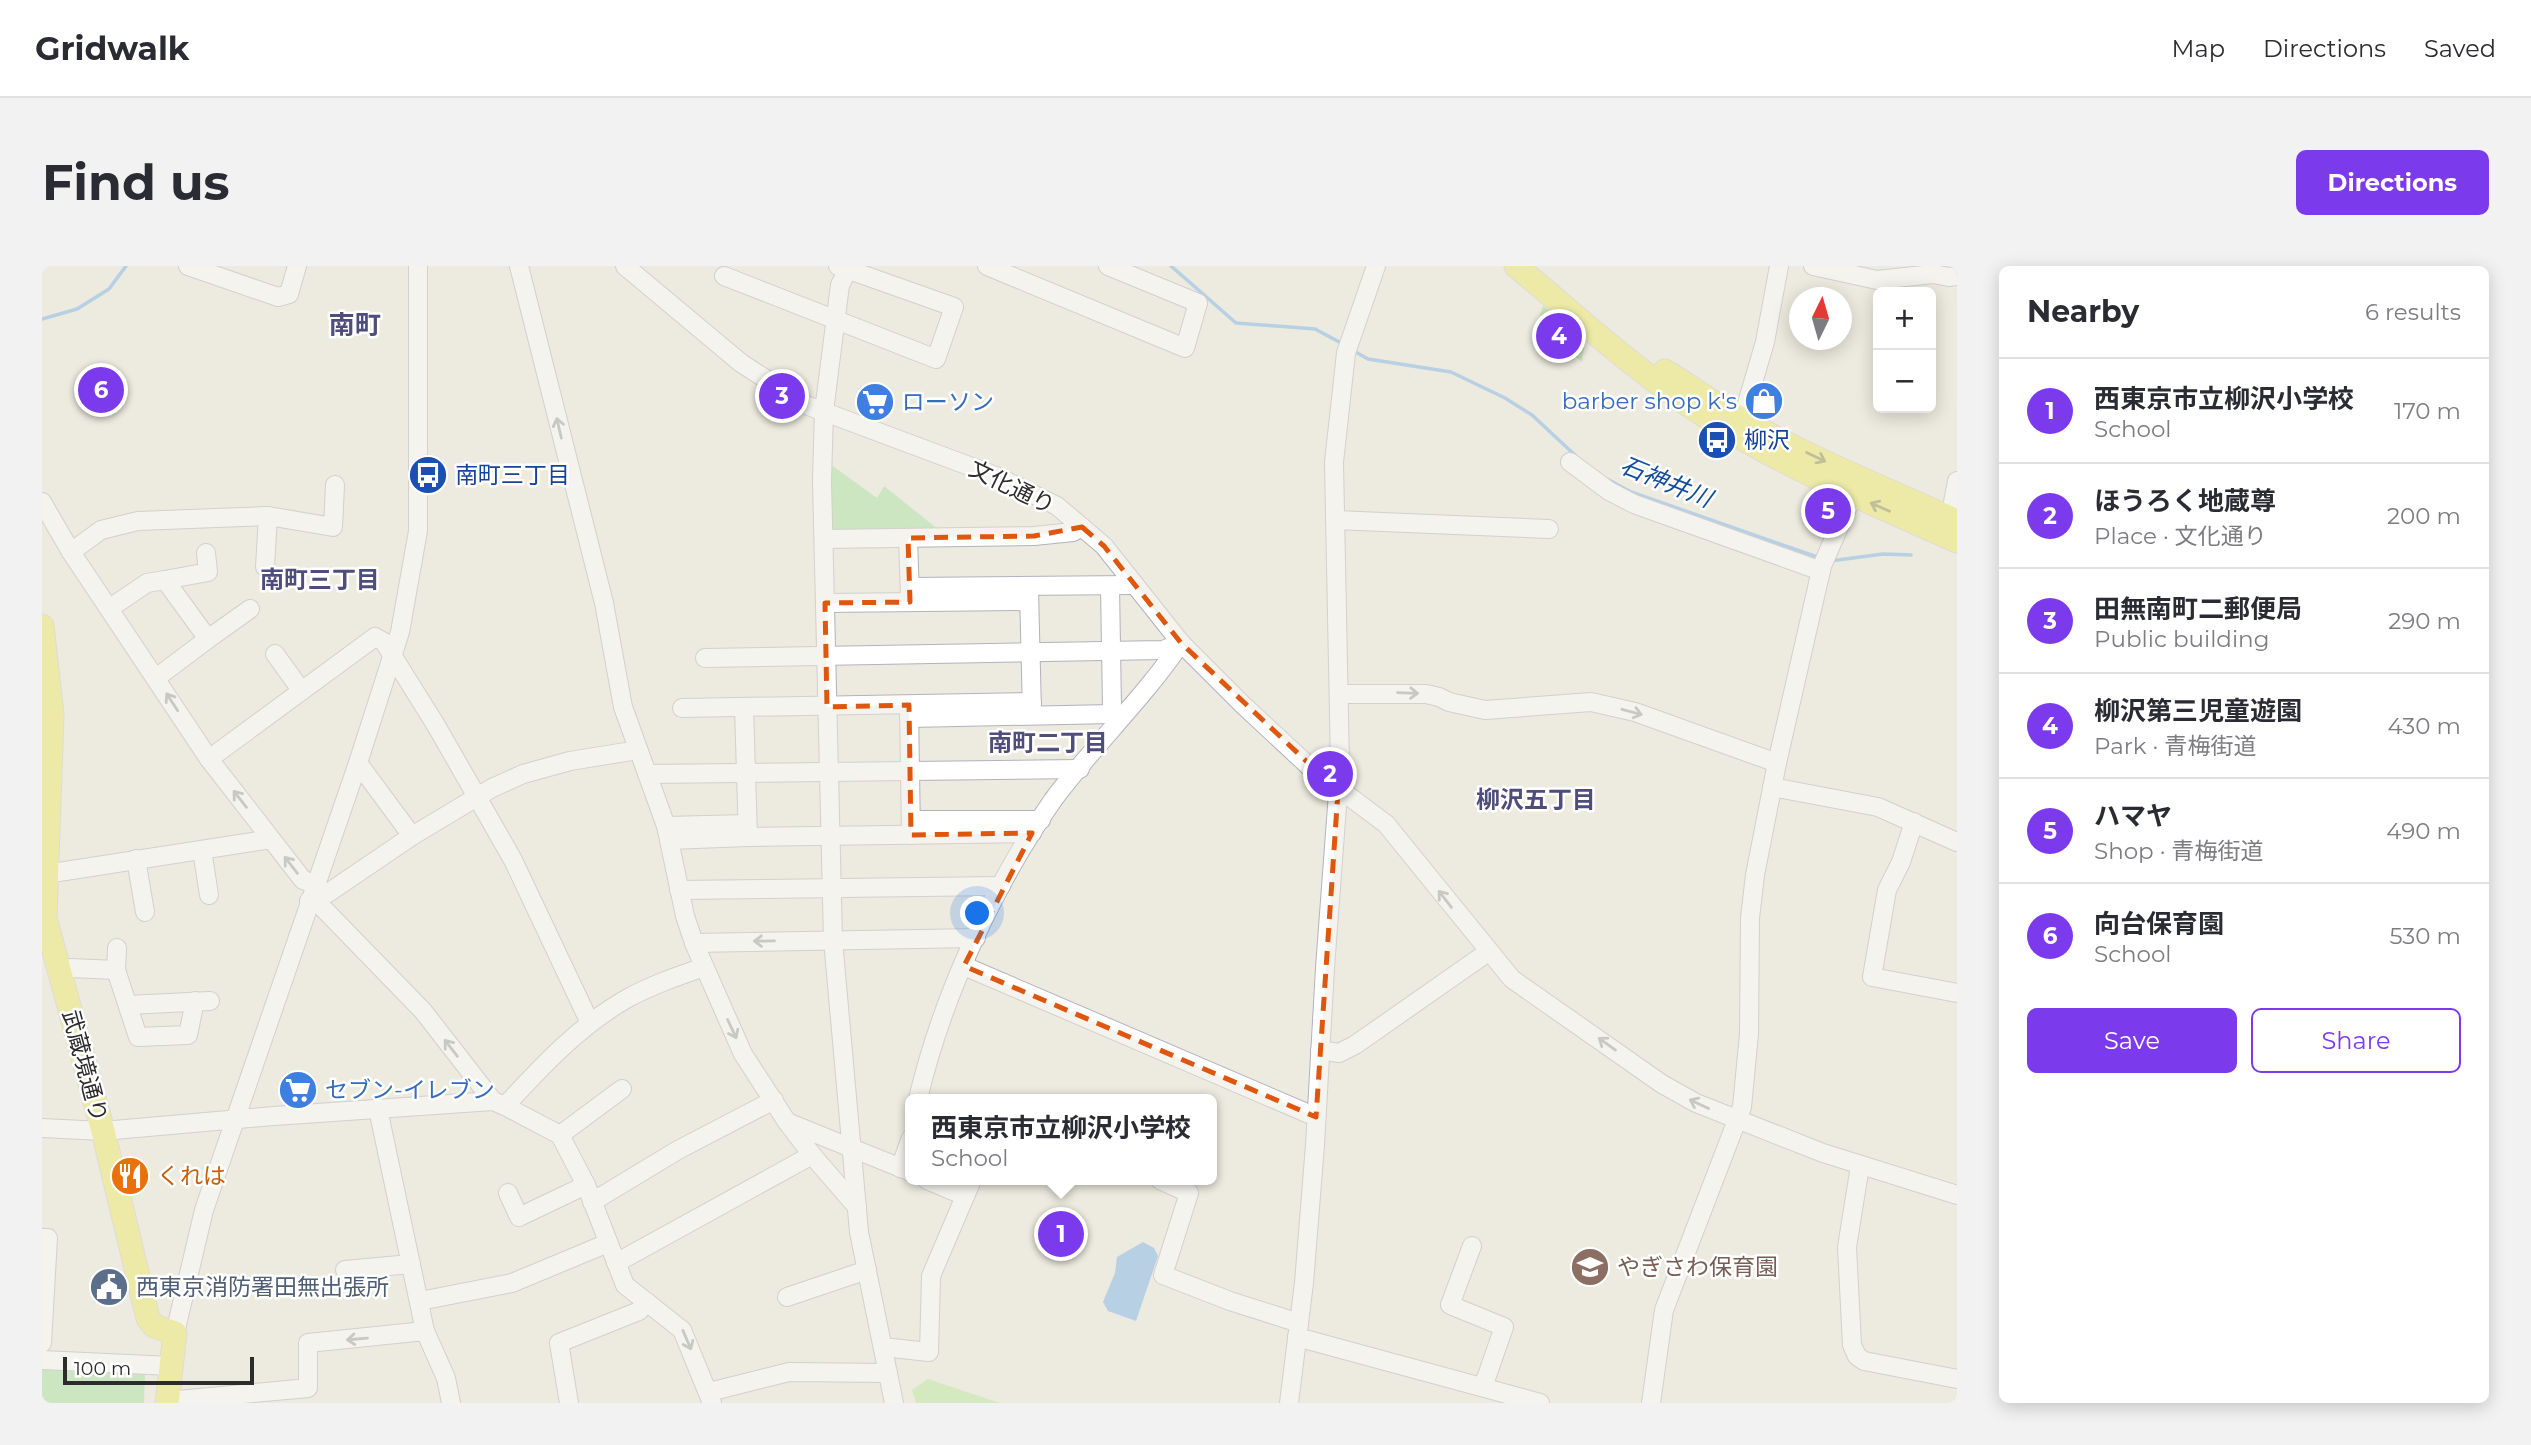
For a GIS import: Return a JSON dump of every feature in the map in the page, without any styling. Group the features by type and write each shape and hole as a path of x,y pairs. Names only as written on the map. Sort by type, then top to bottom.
{"main road":[{"path":"1516,266 1671,393 1713,421 1853,495 1952,528"},
{"path":"1539,266 1660,367 1742,420 1952,528"},
{"name":"武蔵境通り","path":"42,626 52,715 46,756 45,918 103,1130 148,1318 154,1326 175,1333"},
{"path":"167,1402 175,1333"}],"street":[{"path":"188,266 237,274 278,297 289,294 297,266"},
{"path":"175,1333 195,1242 234,1120 315,895 400,632 408,598 418,531 418,266"},
{"path":"519,266 606,609 624,707 667,833 694,943 743,1054 787,1122 857,1207"},
{"path":"987,266 1185,348 1198,303 1108,266"},
{"path":"1289,1403 1316,1117 1338,791 1340,694 1334,462 1348,347 1376,266"},
{"path":"1742,420 1765,342 1779,266"},
{"path":"1813,266 1877,280 1933,274 1957,276"},
{"path":"724,276 836,321 936,359 954,307 846,267 840,285 836,321 824,411 822,481 833,940 859,1232 894,1403"},
{"name":"文化通り","path":"631,268 741,363 806,405 996,476 1057,506 1104,546 1181,643 1307,765 1338,791 1386,824 1512,979 1662,1084 1696,1103 1738,1121 1860,1166 1957,1195"},
{"path":"1570,462 1609,491 1634,504 1823,563"},
{"path":"1952,528 1957,481"},
{"path":"71,552 101,530 138,521 268,516 333,527 335,485"},
{"path":"1651,1403 1664,1310 1742,1107 1749,1034 1749,918 1772,787 1823,563 1853,495"},
{"path":"42,502 71,552 209,759 315,895 423,1011 499,1104 560,1135 589,1194 625,1285 682,1329 710,1398 789,1372 888,1373"},
{"path":"265,567 268,516"},
{"path":"1335,520 1549,529"},
{"path":"824,539 1034,537 1073,532 1082,527"},
{"path":"908,538 910,595"},
{"path":"110,608 147,583 208,572 206,553"},
{"path":"165,580 208,639"},
{"path":"825,603 910,595 1029,594 1134,585"},
{"path":"1110,586 1116,717"},
{"path":"1029,594 1032,709"},
{"path":"156,678 250,609"},
{"path":"209,759 375,637 384,642 513,860 590,1023"},
{"path":"705,658 1163,650 1181,643"},
{"path":"919,1094 929,1051 976,938 1014,860 1116,717 1181,643"},
{"path":"275,654 301,690"},
{"path":"1340,694 1426,694 1439,696 1457,705 1485,710 1591,702 1635,712 1777,763"},
{"path":"682,708 827,707 909,711 1032,709 1116,717"},
{"path":"744,708 748,831"},
{"path":"909,711 911,828"},
{"path":"315,895 328,893 412,836 492,788 533,771 570,761 638,750"},
{"path":"358,764 412,836"},
{"path":"647,774 1080,769"},
{"path":"1772,787 1878,807 1957,842"},
{"path":"1914,822 1901,862 1887,890 1872,977 1957,993"},
{"path":"667,833 748,831 831,837 911,828 1036,827"},
{"path":"44,884 136,859 271,839"},
{"path":"202,850 209,895"},
{"path":"136,859 145,912"},
{"path":"679,890 1001,886"},
{"path":"694,943 976,938"},
{"path":"117,948 116,970 138,1037 188,1035 203,1001 128,1005"},
{"path":"1320,1050 1339,1053 1355,1045 1488,952"},
{"path":"964,966 1316,1117"},
{"path":"42,1128 103,1130 378,1109 499,1104 590,1023 645,990 704,967"},
{"path":"60,977 71,968 116,970"},
{"path":"560,1135 622,1089"},
{"path":"508,1193 519,1217 589,1194 774,1100"},
{"path":"378,1109 425,1331 446,1378 451,1403"},
{"path":"787,1122 905,1170"},
{"path":"616,1263 812,1155"},
{"path":"1860,1166 1847,1247 1852,1345 1857,1356 1864,1361 1957,1379"},
{"path":"1171,1185 1189,1193 1163,1275 1298,1330 1540,1403"},
{"path":"883,1347 929,1352 931,1276 969,1188"},
{"path":"42,1238 48,1238 48,1265 42,1343"},
{"path":"420,1301 512,1283 607,1243"},
{"path":"1472,1246 1450,1305 1504,1327 1483,1387"},
{"path":"345,1270 411,1264"},
{"path":"787,1297 867,1270"},
{"path":"569,1403 558,1350 559,1343 639,1311 647,1302"},
{"path":"167,1402 259,1397 308,1388 308,1343 425,1331"},
{"path":"42,1360 171,1366"}],"highlighted area":[{"path":"1082,527 1104,546 1181,643 1338,791 1316,1117 964,966 1032,833 911,835 909,705 827,707 825,603 910,602 908,538 1034,536"}],"green space":[{"path":"1543,306 1585,340 1582,362 1536,328"},
{"path":"826,461 877,498 884,486 944,534 830,533"},
{"path":"42,1367 145,1373 144,1403 42,1403"},
{"path":"928,1379 1000,1403 916,1403 912,1390"}],"water":[{"path":"1143,1242 1154,1248 1158,1256 1136,1321 1108,1311 1103,1302 1115,1273 1117,1257"}],"waterway":[{"name":"石神井川","path":"42,319 77,309 109,289 126,266"},
{"name":"石神井川","path":"1171,266 1236,323 1315,329 1343,344"},
{"name":"石神井川","path":"1352,350 1368,359 1451,372 1505,398 1532,415 1576,456"},
{"name":"石神井川","path":"1607,479 1631,492 1820,558"},
{"name":"石神井川","path":"1830,561 1883,554 1911,555"}],"place":[{"name":"柳沢第三児童遊園","path":"1559,336"},
{"name":"向台保育園","path":"101,390"},
{"name":"田無南町二郵便局","path":"782,396"},
{"name":"barber shop k's","path":"1764,401"},
{"name":"ローソン","path":"875,402"},
{"name":"柳沢","path":"1717,440"},
{"name":"南町三丁目","path":"428,475"},
{"name":"ハマヤ","path":"1828,511"},
{"name":"ほうろく地蔵尊","path":"1330,774"},
{"name":"セブン-イレブン","path":"298,1090"},
{"name":"くれは","path":"130,1176"},
{"name":"西東京市立柳沢小学校","path":"1061,1234"},
{"name":"やぎさわ保育園","path":"1590,1267"},
{"name":"西東京消防署田無出張所","path":"109,1287"}],"district":[{"name":"南町","path":"355,325"},
{"name":"南町三丁目","path":"320,580"},
{"name":"南町二丁目","path":"1048,743"},
{"name":"柳沢五丁目","path":"1536,800"}]}
